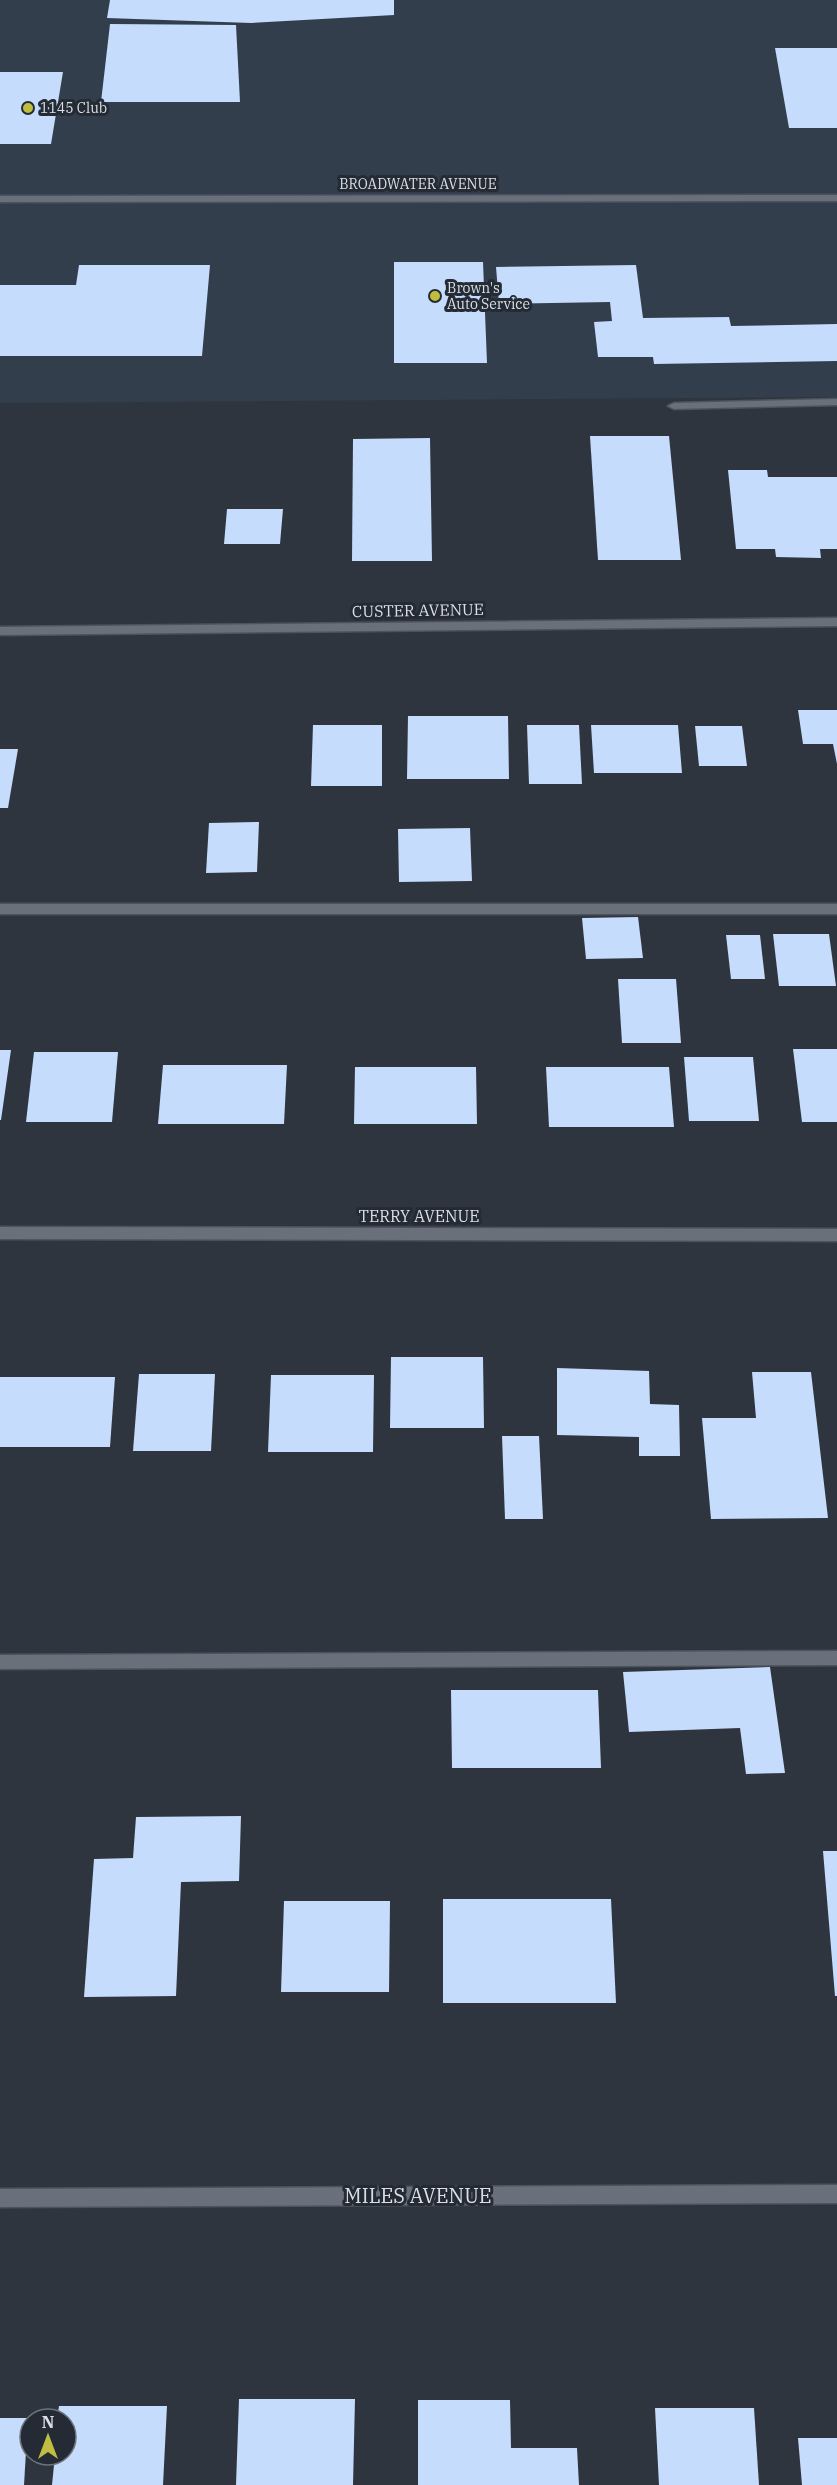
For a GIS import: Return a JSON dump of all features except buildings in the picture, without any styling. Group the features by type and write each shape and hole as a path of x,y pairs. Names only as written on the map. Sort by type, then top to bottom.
{"street":[{"name":"BROADWATER AVENUE","path":"0,199 837,198"},
{"path":"674,406 837,402"},
{"name":"CUSTER AVENUE","path":"0,631 837,622"},
{"path":"0,909 837,909"},
{"name":"TERRY AVENUE","path":"0,1233 837,1235"},
{"path":"0,1662 837,1658"},
{"name":"MILES AVENUE","path":"0,2198 837,2194"}],"shaded area":[{"path":"0,0 837,0 837,397 0,403"}],"place":[{"name":"1145 Club","path":"28,108"},
{"name":"Brown's Auto Service","path":"435,296"}]}
